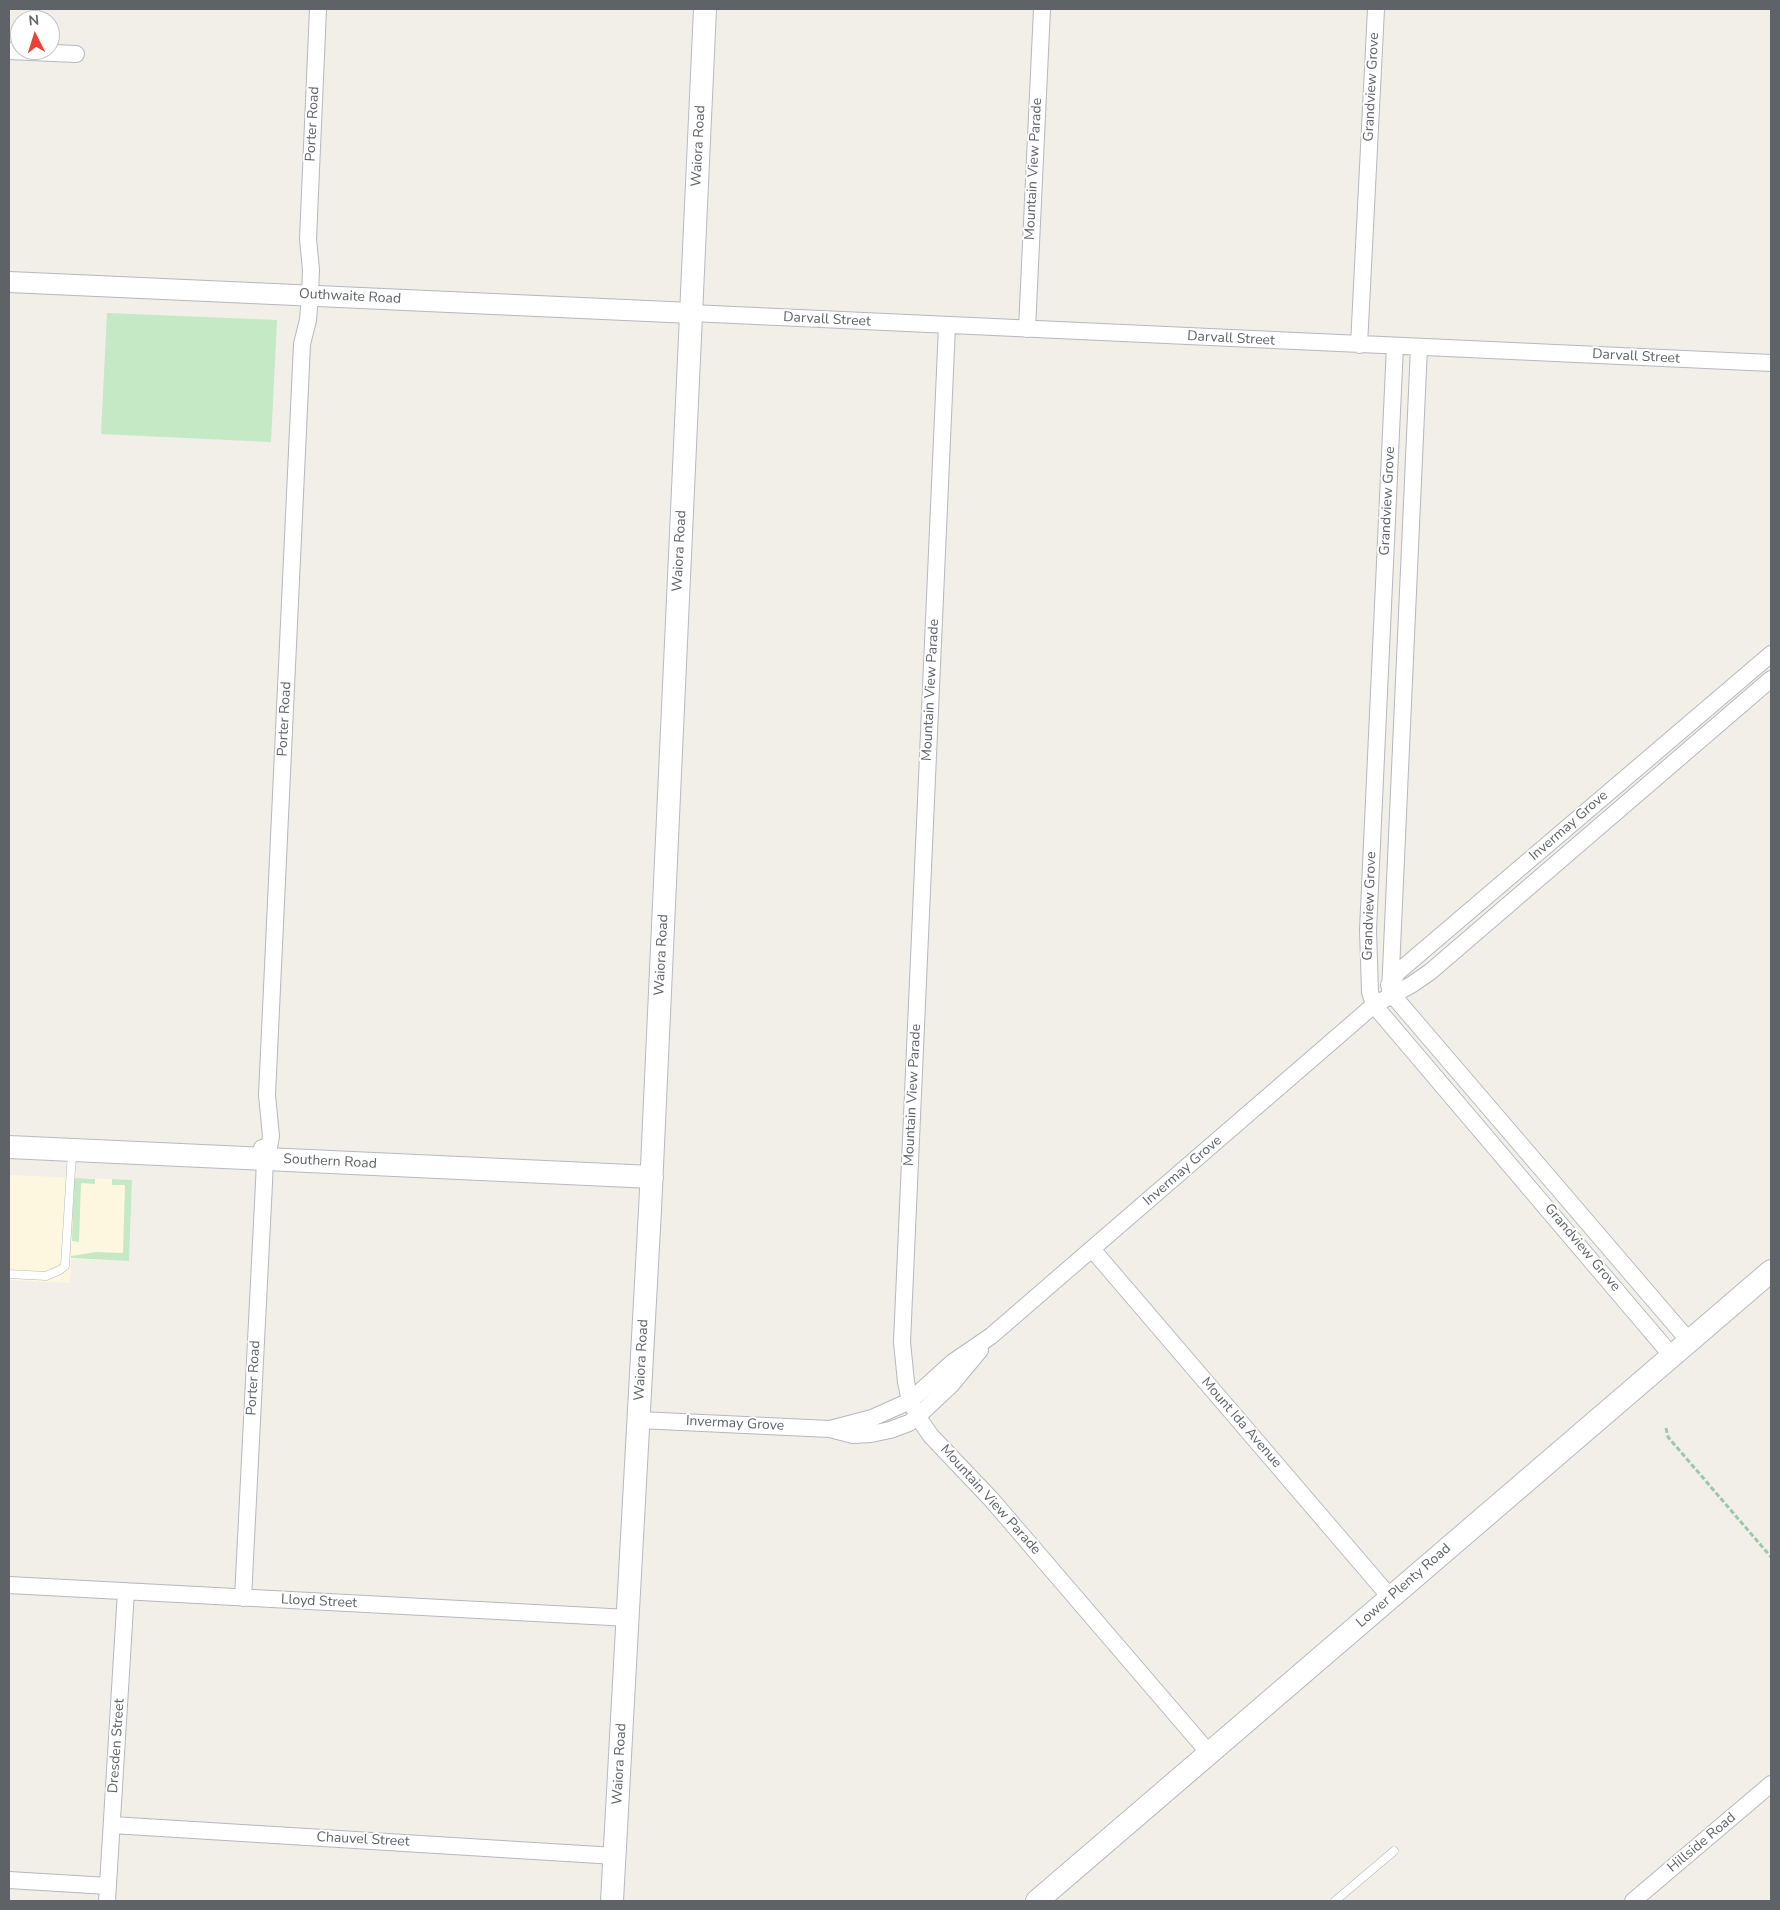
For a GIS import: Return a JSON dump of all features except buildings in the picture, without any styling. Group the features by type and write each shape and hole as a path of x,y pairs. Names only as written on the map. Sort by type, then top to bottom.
{"main road":[{"name":"Waiora Road","path":"612,1901 652,1177 705,9"},
{"name":"Southern Road","path":"9,1148 652,1177"},
{"name":"Lower Plenty Road","path":"1037,1901 1771,1270"}],"street":[{"name":"Porter Road","path":"243,1598 264,1159 271,1136 267,1095 302,344 308,320 305,295 311,270 308,239 318,9"},
{"name":"Mountain View Parade","path":"1027,329 1042,9"},
{"name":"Grandview Grove","path":"1359,345 1376,9"},
{"path":"9,51 76,54"},
{"name":"Outhwaite Road","path":"9,282 691,313"},
{"name":"Darvall Street","path":"691,313 1771,363"},
{"name":"Mountain View Parade","path":"947,326 902,1360 910,1400 931,1436 991,1499 1209,1753"},
{"name":"Grandview Grove","path":"1395,346 1368,930 1368,980 1370,992 1374,1005 1672,1356"},
{"name":"Grandview Grove","path":"1419,347 1392,989 1689,1341"},
{"name":"Invermay Grove","path":"830,1429 872,1418 910,1400 953,1362 991,1336 1392,989 1404,966 1771,654"},
{"name":"Invermay Grove","path":"1392,989 1411,985 1430,972 1771,679"},
{"name":"Mount Ida Avenue","path":"1092,1249 1390,1598"},
{"name":"Invermay Grove","path":"639,1420 830,1429 853,1435 890,1430 909,1423 918,1416 951,1385 991,1336"},
{"name":"Lloyd Street","path":"9,1585 629,1618"},
{"name":"Dresden Street","path":"107,1894 126,1591"},
{"name":"Hillside Road","path":"1634,1901 1771,1784"},
{"name":"Chauvel Street","path":"112,1825 615,1856"},
{"path":"9,1880 107,1894"}],"lane":[{"path":"9,1274 46,1276 65,1266 72,1150"},
{"path":"1335,1901 1394,1851"}],"path":[{"path":"1666,1428 1668,1437 1771,1557"}],"shaded area":[{"path":"9,1175 132,1180 129,1261 71,1259 70,1283 9,1280"}],"green space":[{"path":"107,313 277,320 271,442 101,434"},
{"path":"74,1178 95,1179 95,1184 81,1183 79,1242 72,1241"},
{"path":"112,1179 132,1180 129,1261 71,1258 71,1256 96,1252 123,1253 125,1185 112,1185"}]}
